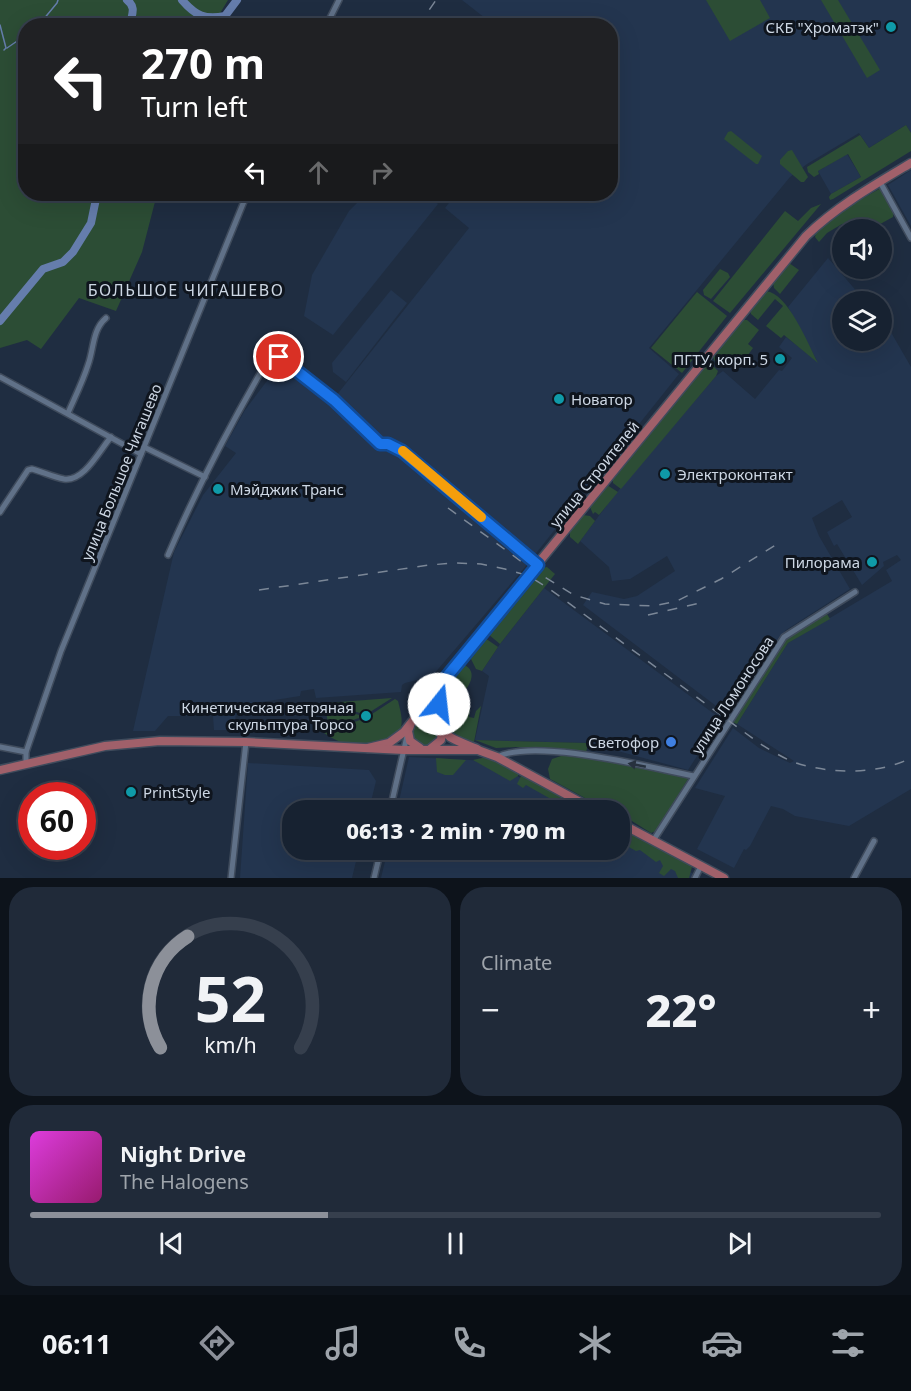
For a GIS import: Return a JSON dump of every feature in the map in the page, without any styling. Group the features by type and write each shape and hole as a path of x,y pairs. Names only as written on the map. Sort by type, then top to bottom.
{"main road":[{"name":"улица Строителей","path":"411,725 440,685 806,236 826,216 911,163"},
{"path":"427,749 441,740 440,685"},
{"path":"368,748 394,741 411,725 428,716 437,721 451,737 496,757 577,800"},
{"path":"411,725 410,741 427,749"},
{"path":"0,770 26,762 105,746 160,741 246,742 404,750 478,750"},
{"path":"630,828 724,878"}],"street":[{"path":"330,18 339,0"},
{"path":"880,182 911,238"},
{"name":"улица Большое Чигашево","path":"26,762 26,752 61,651 244,201"},
{"path":"68,413 89,364 93,340 100,323 106,318"},
{"path":"168,555 205,477 265,365 271,358 279,357 334,400 380,444 388,444 402,451 538,565"},
{"path":"0,377 141,454"},
{"path":"0,512 28,470 32,469 62,479 74,478 84,472 111,437"},
{"path":"144,447 205,477"},
{"name":"улица Ломоносова","path":"653,841 784,637 855,592"},
{"name":"улица Строителей","path":"392,800 411,725"},
{"path":"231,878 246,742"},
{"path":"0,747 26,752"},
{"path":"496,757 516,750 579,754 694,776"},
{"path":"854,878 874,841"},
{"path":"375,878 379,860"},
{"path":"695,878 701,866"}],"shaded area":[{"path":"462,0 911,0 911,133 906,125 869,148 859,133 807,164 790,177 649,348 679,374 525,567 428,681 421,682 421,679 405,683 402,685 401,692 316,698 314,689 301,691 300,696 236,706 235,730 214,730 213,716 168,716 155,731 133,731 174,552 203,495 236,453 225,446 245,410 282,361 332,401 469,228 445,208 450,201 618,201 618,18 485,18"},
{"path":"847,154 861,177 831,194 818,171"},
{"path":"911,170 911,226 888,185"},
{"path":"359,201 434,201 438,204 333,335 304,316 312,275 349,211"},
{"path":"828,258 832,263 832,279 846,279 856,291 832,291 832,351 892,351 892,334 911,367 911,789 849,826 795,816 783,809 771,806 750,846 744,849 734,868 697,849 725,796 695,788 733,728 759,748 790,763 794,761 737,724 788,643 892,581 886,570 901,560 897,555 883,562 884,566 862,585 837,544 834,546 827,532 852,517 842,500 812,518 819,536 850,589 786,630 728,715 583,605 592,592 624,599 637,596 675,571 667,556 630,579 612,581 609,567 580,541 613,497 716,376 723,371 755,399 792,358 779,347 786,337 817,361 788,307"},
{"path":"391,290 407,303 346,382 333,372 332,363"},
{"path":"544,588 721,719 688,770 588,743 475,740 489,676 482,671"},
{"path":"409,757 490,761 561,800 399,800"},
{"path":"248,763 369,770 376,781 371,800 282,800 282,860 356,860 352,878 240,878"},
{"path":"630,839 701,878 381,878 385,860 630,860"}],"green space":[{"path":"0,0 228,0 217,18 18,18 18,201 155,201 142,252 116,311 79,298 41,349 27,340 0,348"},
{"path":"706,0 760,0 770,18 730,41"},
{"path":"821,0 838,0 880,70 867,78"},
{"path":"906,125 911,133 911,151 833,199 830,200 831,194 861,177 848,154 818,171 819,174 814,177 808,172 807,167 860,135 869,148"},
{"path":"731,131 762,156 758,164 724,139"},
{"path":"792,150 808,177 804,182 780,164 780,160"},
{"path":"881,188 894,212 893,217 889,219 832,219 832,230 819,242 815,237 818,231 832,217"},
{"path":"821,204 730,313 713,301 785,211 798,221 811,208"},
{"path":"789,263 799,270 780,294 774,288 773,282"},
{"path":"720,269 728,273 730,277 711,299 704,295 703,290"},
{"path":"766,291 782,300 803,332 818,363 784,335 781,338 766,326 783,306 775,299 758,320 751,314 750,310"},
{"path":"697,292 727,316 682,373 651,348"},
{"path":"742,320 747,320 759,330 748,344 753,348 748,355 750,358 744,365 722,367 713,357"},
{"path":"709,362 718,371 716,376 621,489 613,483 613,480"},
{"path":"607,485 618,492 599,515 595,512 593,514 590,507"},
{"path":"583,515 590,516 595,521 578,544 570,537 570,531"},
{"path":"547,567 555,574 500,644 488,634 541,568"},
{"path":"827,614 830,619 788,643 737,724 732,722 784,640"},
{"path":"485,638 498,647 482,671 476,669 470,657"},
{"path":"464,665 471,671 469,685 457,698 443,706 443,692"},
{"path":"392,698 370,712 364,710 360,713 326,703"},
{"path":"395,699 398,701 402,723 400,730 390,739 373,744 355,744 341,742 324,733 360,720 364,723 368,722 372,714"},
{"path":"457,703 470,709 469,717 474,718 481,706 474,742 458,735 447,724 444,713 451,705"},
{"path":"324,704 359,715 359,718 323,730 319,724 328,722"},
{"path":"425,720 434,724 438,733 434,742 425,746 416,742 412,733 416,724"},
{"path":"475,740 588,743 586,753 516,747 496,748"},
{"path":"564,755 589,758 687,776 688,779 656,831 651,833 630,820 630,800 589,800 550,779 548,769 552,759"},
{"path":"436,758 466,760 453,775 445,775 437,772"},
{"path":"494,758 518,771 518,776 510,781 473,760"},
{"path":"521,776 527,777 571,800 553,800 526,785 523,788 517,784"},
{"path":"630,833 696,867 692,867 689,878 678,878 675,871 671,869 664,876 659,873 663,866 660,860 656,862 640,850 636,851 630,848"}],"waterway":[{"path":"45,18 58,0"},
{"path":"127,0 132,7 132,18"},
{"path":"182,0 196,13 206,17 225,16 237,0"},
{"path":"0,25 6,48 4,50"},
{"path":"7,48 18,40"},
{"path":"0,321 43,269 63,262 73,252 91,223 96,201"}],"railway":[{"path":"424,18 436,0"},
{"path":"448,508 533,570 574,595 605,604 654,606 677,601 721,579 782,541"},
{"path":"259,590 429,565 481,564 505,569 529,576 551,590 759,743 786,759 810,767 854,771 884,768 911,758"},
{"path":"648,615 704,602"}],"slow traffic":[{"path":"403,451 481,517"}],"place":[{"name":"СКБ \"Хроматэк\"","path":"891,27"},
{"name":"ПГТУ, корп. 5","path":"780,359"},
{"name":"Новатор","path":"559,399"},
{"name":"Электроконтакт","path":"665,474"},
{"name":"Мэйджик Транс","path":"218,489"},
{"name":"Пилорама","path":"872,562"},
{"name":"Кинетическая ветряная скульптура Торсо","path":"366,716"},
{"name":"Светофор","path":"671,742"},
{"name":"PrintStyle","path":"131,792"}],"district":[{"name":"БОЛЬШОЕ ЧИГАШЕВО","path":"186,290"}],"route":[{"path":"279,357 326,393 380,444 388,444 402,451 538,565 440,685 439,704"}]}
